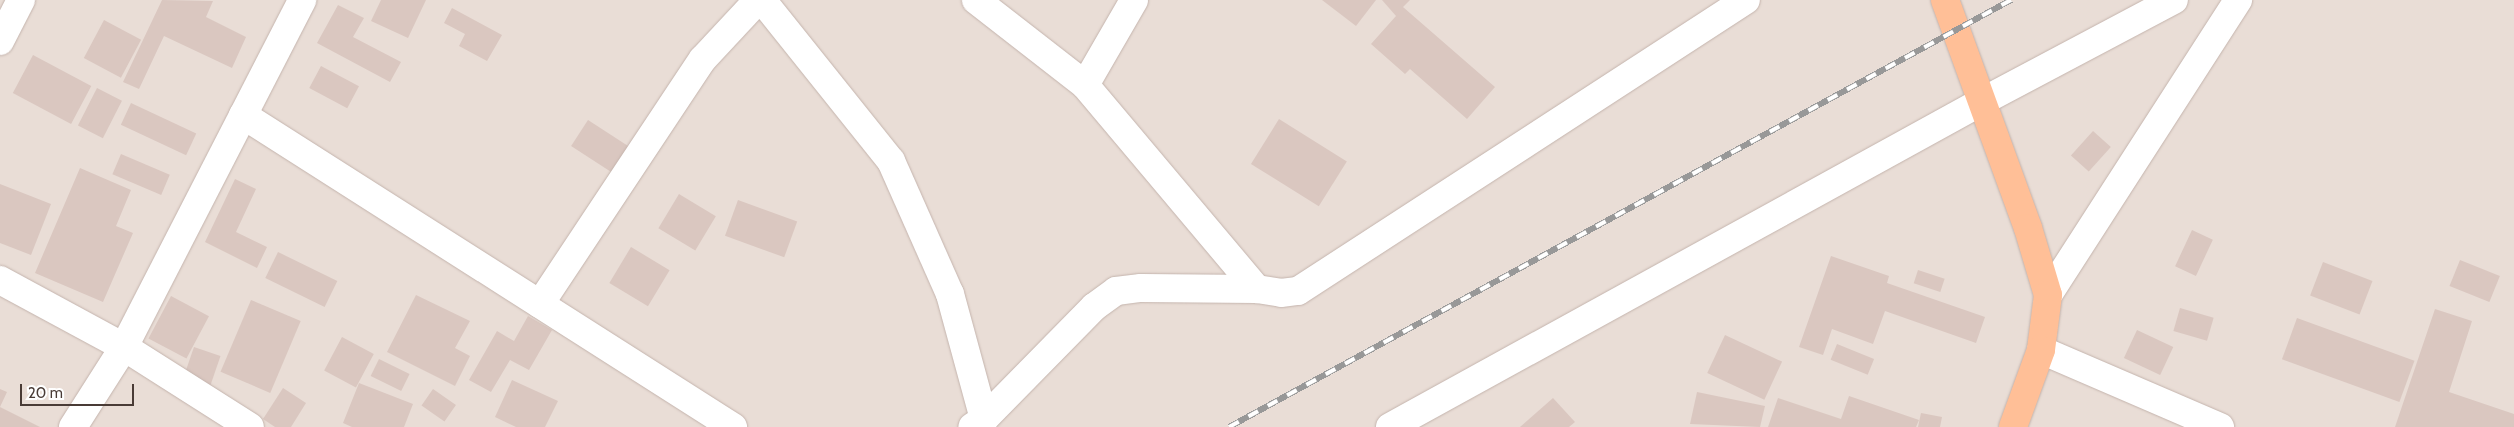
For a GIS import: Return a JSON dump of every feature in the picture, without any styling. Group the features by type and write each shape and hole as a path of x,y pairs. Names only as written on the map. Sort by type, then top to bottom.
{"main road":[{"path":"1945,0 1983,101 2048,295 2041,350 2013,427"}],"street":[{"path":"0,41 21,0"},
{"path":"73,427 124,347 302,0"},
{"path":"540,304 703,58 758,0"},
{"path":"762,0 891,161 950,294 978,423"},
{"path":"976,0 1085,85 1257,289"},
{"path":"1085,85 1134,0"},
{"path":"978,423 1094,307 1116,291 1141,288 1257,289 1281,293 1298,291 1746,0"},
{"path":"1390,427 1983,101 2174,0"},
{"path":"2048,295 2238,0"},
{"path":"243,115 733,427"},
{"path":"0,280 124,347 250,427"},
{"path":"2041,350 2220,427"}],"shaded area":[{"path":"0,0 2514,0 2514,427 0,427"}],"building":[{"path":"162,0 213,1 206,17 246,37 232,68 164,36 139,89 123,82"},
{"path":"381,0 426,0 408,38 371,21"},
{"path":"1322,0 1376,0 1356,26"},
{"path":"1382,0 1410,0 1403,7 1495,87 1467,119 1410,69 1405,74 1371,44 1396,16"},
{"path":"338,5 364,18 353,37 401,62 390,82 317,43"},
{"path":"452,8 502,35 487,61 459,46 465,34 444,23"},
{"path":"104,20 141,40 121,78 84,58"},
{"path":"33,55 91,86 71,124 13,93"},
{"path":"321,66 359,86 347,108 309,88"},
{"path":"97,88 122,101 103,138 78,125"},
{"path":"131,103 196,133 186,155 121,125"},
{"path":"1279,119 1347,161 1319,206 1251,164"},
{"path":"588,120 631,148 614,174 571,146"},
{"path":"2093,131 2111,147 2089,172 2071,156"},
{"path":"121,154 170,175 161,195 112,174"},
{"path":"80,168 131,190 116,226 133,233 103,302 35,273"},
{"path":"235,179 256,189 236,232 267,247 257,268 205,242"},
{"path":"0,184 51,204 31,255 0,243"},
{"path":"679,194 716,216 695,250 658,228"},
{"path":"738,200 797,222 784,257 725,236"},
{"path":"2192,230 2213,240 2196,276 2175,266"},
{"path":"631,247 670,270 648,306 609,283"},
{"path":"278,252 337,281 325,307 265,278"},
{"path":"1831,256 1889,276 1887,283 1985,317 1976,343 1885,311 1873,344 1832,329 1823,355 1799,347"},
{"path":"2460,260 2500,276 2489,302 2450,286"},
{"path":"2323,262 2372,281 2360,315 2310,296"},
{"path":"1918,270 1945,279 1940,292 1914,283"},
{"path":"416,295 470,321 455,348 470,356 455,386 387,352"},
{"path":"171,296 209,316 186,359 148,338"},
{"path":"251,300 301,321 270,393 221,372"},
{"path":"2180,308 2214,318 2207,341 2173,331"},
{"path":"2435,309 2472,321 2449,392 2514,414 2514,427 2395,427"},
{"path":"528,316 552,330 529,370 510,360 491,392 469,380 497,331 514,341"},
{"path":"2297,318 2414,361 2399,402 2282,359"},
{"path":"2137,330 2173,347 2160,375 2124,358"},
{"path":"1725,335 1782,362 1764,400 1707,373"},
{"path":"342,337 374,354 356,387 324,371"},
{"path":"1837,344 1874,359 1868,375 1831,360"},
{"path":"194,347 220,356 209,390 182,381"},
{"path":"379,359 410,374 401,391 371,376"},
{"path":"512,380 558,401 545,427 516,427 495,417"},
{"path":"359,383 413,404 404,427 352,427 343,423"},
{"path":"283,388 306,403 291,427 275,427 263,419"},
{"path":"0,389 7,392 0,407"},
{"path":"433,389 456,405 444,421 422,405"},
{"path":"1697,392 1765,406 1760,427 1690,424"},
{"path":"1849,396 1919,420 1916,427 1768,427 1778,398 1841,419"},
{"path":"1553,398 1575,422 1569,427 1520,427"},
{"path":"0,407 40,427 0,427"},
{"path":"1921,413 1942,417 1940,427 1918,427"}],"railway":[{"path":"1229,427 2011,0"}]}
